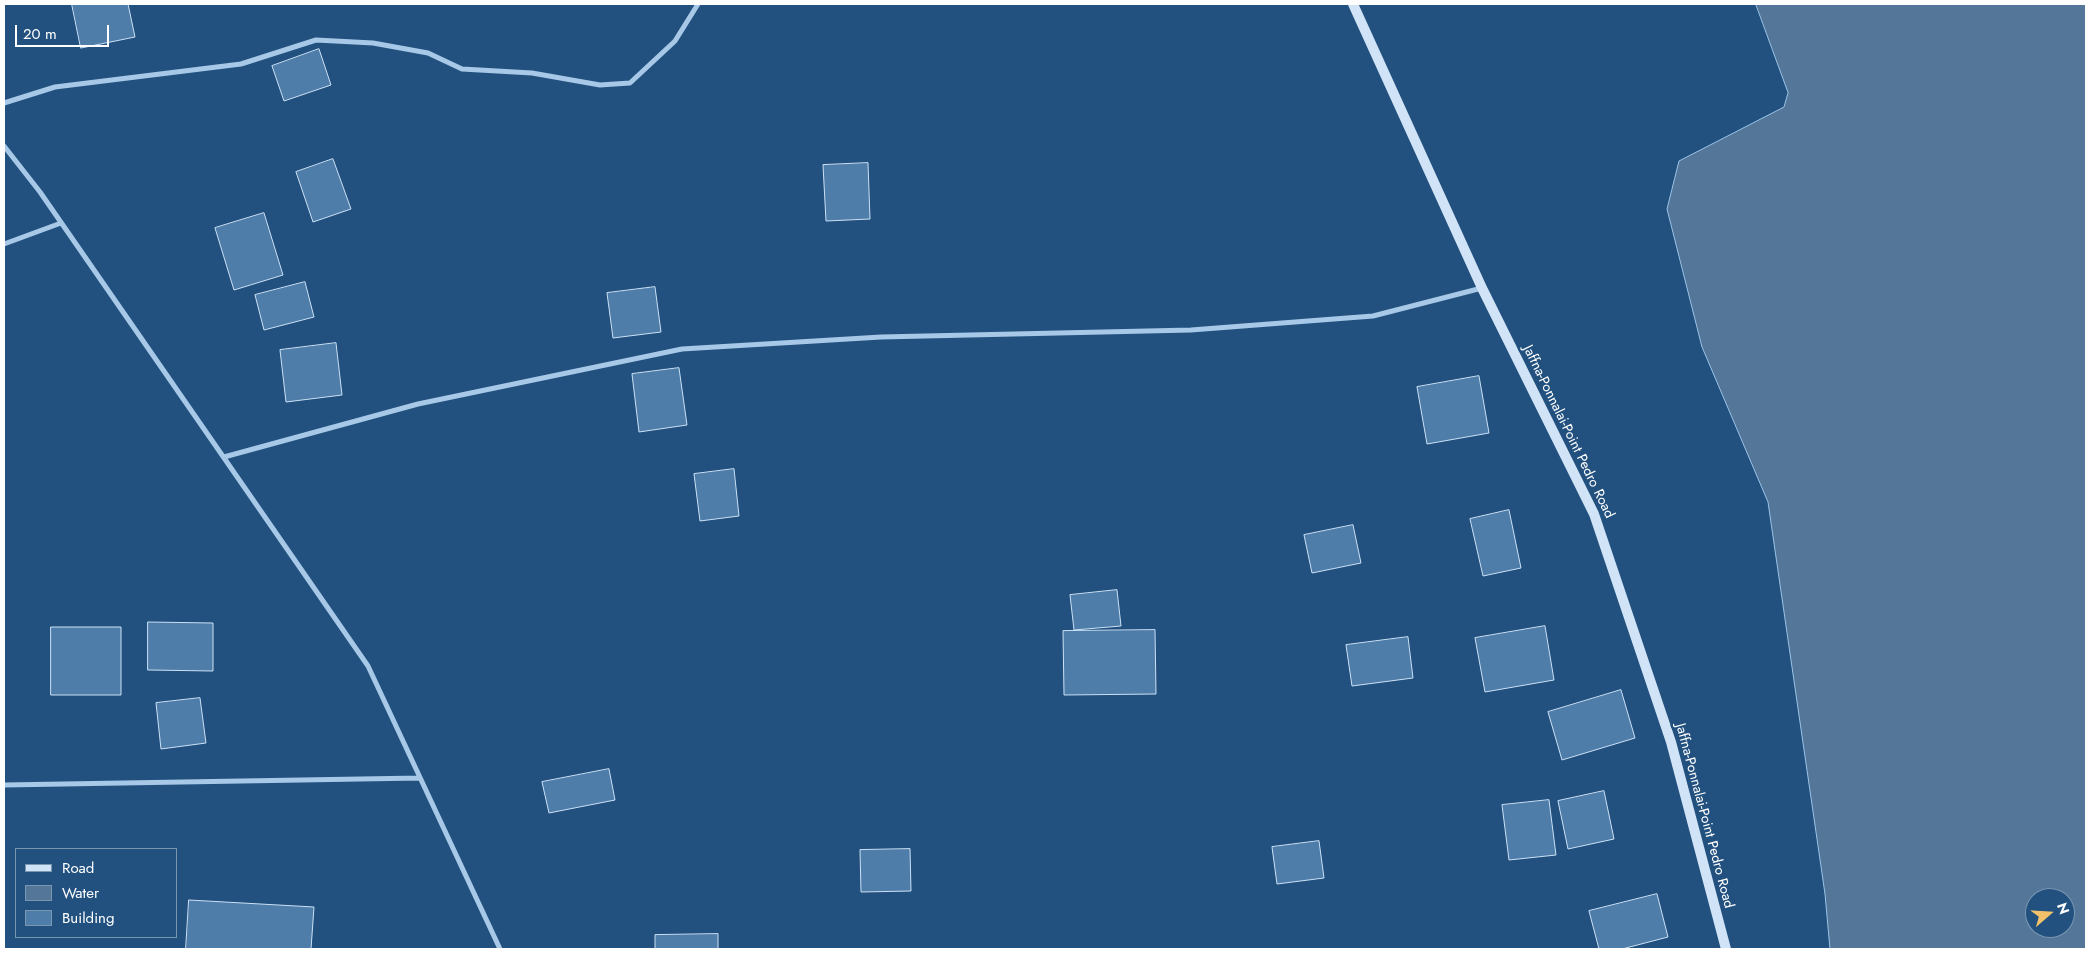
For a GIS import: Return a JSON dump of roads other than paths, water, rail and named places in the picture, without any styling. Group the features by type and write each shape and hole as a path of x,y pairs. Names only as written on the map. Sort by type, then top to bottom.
{"main road":[{"name":"Jaffna-Ponnalai-Point Pedro Road","path":"1353,4 1482,288 1594,514 1671,742 1726,949"}],"street":[{"path":"4,103 55,87 241,64 316,40 373,43 428,53 462,69 532,73 600,85 630,83 675,40 698,4"},
{"path":"4,146 40,192 368,666 500,949"},
{"path":"4,244 61,223"},
{"path":"224,457 418,404 682,349 881,337 1191,330 1373,316 1482,288"},
{"path":"4,785 420,778"}],"water":[{"path":"1756,4 2086,4 2086,949 1830,949 1825,894 1768,502 1702,347 1667,209 1679,161 1784,107 1788,93"}]}
